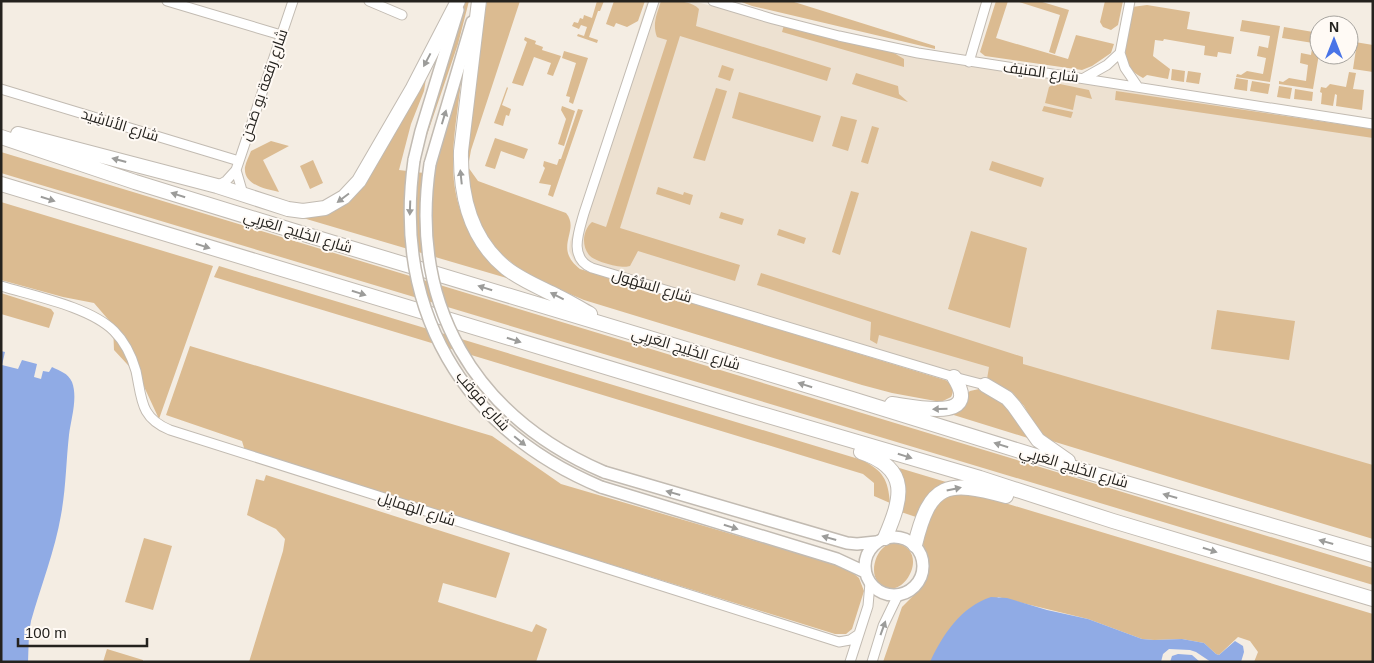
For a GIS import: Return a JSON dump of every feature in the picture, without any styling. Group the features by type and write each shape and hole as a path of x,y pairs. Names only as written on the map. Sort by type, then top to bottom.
{"highway":[{"path":"1,130 217,186 288,209 303,211 325,208 344,198 359,181 459,1"},
{"path":"478,1 460,151 460,173 468,214 490,252 506,268 524,280 558,296 615,328"},
{"name":"شارع الخَلِيج العَربِي","path":"1,138 154,188 1081,470 1373,555"},
{"path":"1,184 741,408 980,478 1114,521 1373,599"},
{"path":"852,399 936,410 947,409 957,405 961,397 961,388 954,377"},
{"path":"985,385 1007,398 1038,440 1081,470"},
{"path":"741,408 760,418 877,457 883,461 897,479 899,494 896,512 881,540"},
{"path":"915,545 921,521 929,504 941,492 961,487 976,488 1032,503 1114,521"}],"main road":[{"name":"شارع مَوقب","path":"459,1 414,160 410,187 410,241 421,295 430,321 441,346 470,392 508,432 529,449 552,464 576,476 601,487 837,559 865,572"},
{"name":"شارع مَوقب","path":"478,1 430,164 426,189 425,215 427,249 436,290 454,338 482,381 517,419 558,449 604,472 847,543 867,544 881,540"},
{"path":"901,537 915,545 923,559 922,576 913,589 898,595 882,593 870,583 865,572 866,556 881,540 901,537"}],"street":[{"path":"167,1 281,36"},
{"name":"شارع رِقعة بو صَحَن","path":"238,165 293,1"},
{"path":"369,1 402,15"},
{"name":"شارع السُّهُول","path":"654,1 584,213 576,247 583,263 592,268 985,385"},
{"name":"شارع المنيف","path":"713,1 772,19 846,38 969,62 1084,78 1373,124"},
{"path":"969,62 987,1"},
{"path":"1130,1 1120,53 1128,75 1138,88"},
{"path":"1084,78 1107,65 1120,53"},
{"name":"شارع الأناشِيد","path":"1,89 238,165"},
{"path":"238,165 243,194"},
{"path":"217,186 226,181 238,165"},
{"name":"شارع الهَمايِل","path":"1,286 57,303 97,318 115,332 128,350 132,360 142,405 151,418 163,427 839,642"},
{"path":"850,661 868,606 870,583"},
{"path":"872,662 883,626 898,595"},
{"path":"839,642 850,640 859,634"},
{"path":"839,642 846,650 850,661"}],"shaded area":[{"path":"465,1 469,1 458,44 416,167 426,123"},
{"path":"487,1 520,1 471,150 468,167 478,181 566,213 571,226 567,246 568,254 580,269 945,380 952,387 951,397 941,402 892,393 584,300 546,284 517,267 494,248 471,208 464,129"},
{"path":"597,1 604,1 600,11 598,11 589,37 598,40 597,43 577,36 578,34 584,36 587,27 581,25 579,29 572,26 574,22 578,23 580,18 583,19 584,15 592,18"},
{"path":"614,1 645,1 638,21 627,27 616,23 614,27 606,24"},
{"path":"647,1 693,1 883,52 1373,127 1373,506 1025,403 989,378 950,380 581,268 576,264 569,251 570,242 609,125"},
{"path":"661,1 682,2 696,6 699,9 696,26 831,68 827,81 680,36 620,228 740,265 735,281 638,251 630,266 621,267 592,258 586,251 584,238 589,225 592,222 606,227 667,40 657,37 655,28"},
{"path":"739,1 791,1 935,46 935,49 752,6"},
{"path":"996,1 1008,1 996,38 1068,59 1076,35 1114,44 1111,53 1092,66 1082,70 985,56 980,52"},
{"path":"1016,1 1039,1 1069,10 1055,54 1049,52 1060,15"},
{"path":"1105,1 1123,1 1118,25 1111,30 1103,27 1100,22"},
{"path":"1147,5 1190,12 1187,29 1234,37 1231,54 1218,52 1217,57 1204,55 1205,46 1164,39 1163,41 1155,40 1153,56 1170,69 1168,79 1147,75 1143,78 1128,65 1125,47 1132,7"},
{"path":"1242,20 1280,26 1270,82 1236,77 1237,74 1241,75 1247,71 1263,74 1266,58 1257,56 1259,46 1268,48 1270,36 1240,31"},
{"path":"784,25 894,53 904,59 904,67 782,32"},
{"path":"1284,27 1309,31 1309,42 1282,38"},
{"path":"525,37 536,41 535,44 543,47 542,50 561,56 553,76 547,74 551,63 534,57 523,86 512,83 527,42 524,40"},
{"path":"1359,43 1373,45 1373,72 1353,69 1354,65 1359,65"},
{"path":"564,51 588,58 573,104 569,102 570,97 566,96 576,63 562,58"},
{"path":"1301,53 1309,55 1309,65 1317,65 1313,89 1279,84 1279,81 1283,82 1289,78 1306,81 1308,65 1300,63"},
{"path":"722,65 734,69 730,81 718,77"},
{"path":"1172,69 1185,71 1184,82 1171,80"},
{"path":"1188,71 1201,73 1199,84 1186,82"},
{"path":"427,72 424,91 411,124 399,170 432,174 439,140 461,82 453,160 457,198 463,217 472,235 513,280 303,218 337,208 354,197"},
{"path":"1349,72 1356,73 1353,89 1364,90 1362,110 1336,106 1337,95 1335,94 1333,106 1321,104 1321,87 1326,88 1330,84 1346,87"},
{"path":"856,73 898,86 899,94 908,102 852,84"},
{"path":"1236,78 1248,80 1247,91 1234,89"},
{"path":"1252,81 1270,84 1268,94 1250,91"},
{"path":"1055,83 1089,90 1092,99 1076,95 1073,110 1045,103 1049,87"},
{"path":"1279,86 1292,88 1290,99 1277,97"},
{"path":"507,87 502,105 511,109 509,116 506,115 503,126 494,123"},
{"path":"716,88 727,91 705,161 693,158"},
{"path":"1295,89 1313,92 1312,101 1294,99"},
{"path":"1116,91 1373,129 1373,138 1115,100"},
{"path":"739,92 821,116 813,142 732,118"},
{"path":"562,106 575,111 564,146 558,144 566,119 561,110"},
{"path":"1044,106 1073,112 1071,118 1042,111"},
{"path":"578,109 583,110 553,197 548,195 551,185 539,183 545,168 543,166 544,161 557,165 559,159 561,159"},
{"path":"841,116 857,120 848,151 832,146"},
{"path":"872,126 879,128 868,164 861,162"},
{"path":"495,138 528,149 524,159 501,151 495,169 485,166"},
{"path":"271,141 289,146 263,160 279,192 256,185 251,182 245,173 245,165 251,151"},
{"path":"1,152 1373,568 1373,585 1,173"},
{"path":"313,160 323,183 310,189 300,166"},
{"path":"992,161 1044,178 1041,187 989,170"},
{"path":"658,187 683,195 684,192 693,195 690,205 656,194"},
{"path":"851,191 859,193 840,255 832,252"},
{"path":"1,202 213,266 159,419 140,378 114,350 113,325 94,303 63,297 1,280"},
{"path":"721,212 744,219 742,225 719,218"},
{"path":"779,229 806,238 804,244 777,235"},
{"path":"971,231 1027,248 1010,328 948,309"},
{"path":"219,266 862,460 880,472 888,488 890,503 874,496 874,483 863,474 214,277"},
{"path":"761,273 1023,357 1023,364 1373,465 1373,539 1052,441 1038,431 1024,406 1012,392 987,379 989,367 879,335 877,344 870,340 871,322 757,285"},
{"path":"1,293 51,309 54,313 49,328 1,314"},
{"path":"1217,310 1295,321 1289,360 1211,349"},
{"path":"190,346 492,436 561,484 847,568 859,578 864,591 852,629 846,634 835,634 245,451 242,441 166,415"},
{"path":"979,389 998,395 1031,439 944,412 970,391"},
{"path":"896,467 946,482 928,496 916,517 901,512"},
{"path":"266,475 510,553 496,598 443,583 438,602 532,632 536,624 547,629 536,662 249,662 285,539 276,529 247,515 256,479 264,481"},
{"path":"953,492 972,493 1373,614 1373,662 1254,662 1258,652 1250,641 1238,637 1219,655 1204,643 1182,639 1142,639 1088,619 998,597 944,662 883,662 902,607 920,589 929,572 929,564 922,541 934,505"},
{"path":"144,538 172,546 153,610 125,602"},
{"path":"895,543 906,547 912,555 913,565 904,583 896,588 887,588 878,582 874,569 876,559 881,550 886,545"},
{"path":"107,649 143,660 143,662 103,662"}],"water":[{"path":"1,351 5,352 2,365 18,369 22,360 37,364 34,377 41,379 43,371 49,372 52,367 68,376 74,388 61,515 52,555 31,621 28,662 1,662"},
{"path":"991,597 1007,598 1047,610 1088,619 1142,639 1182,639 1204,643 1219,655 1235,641 1243,646 1244,652 1241,662 1211,662 1190,650 1169,649 1163,654 1161,662 930,662 941,641 954,623 971,607"},
{"path":"1178,654 1192,655 1200,662 1170,662 1172,656"}]}
